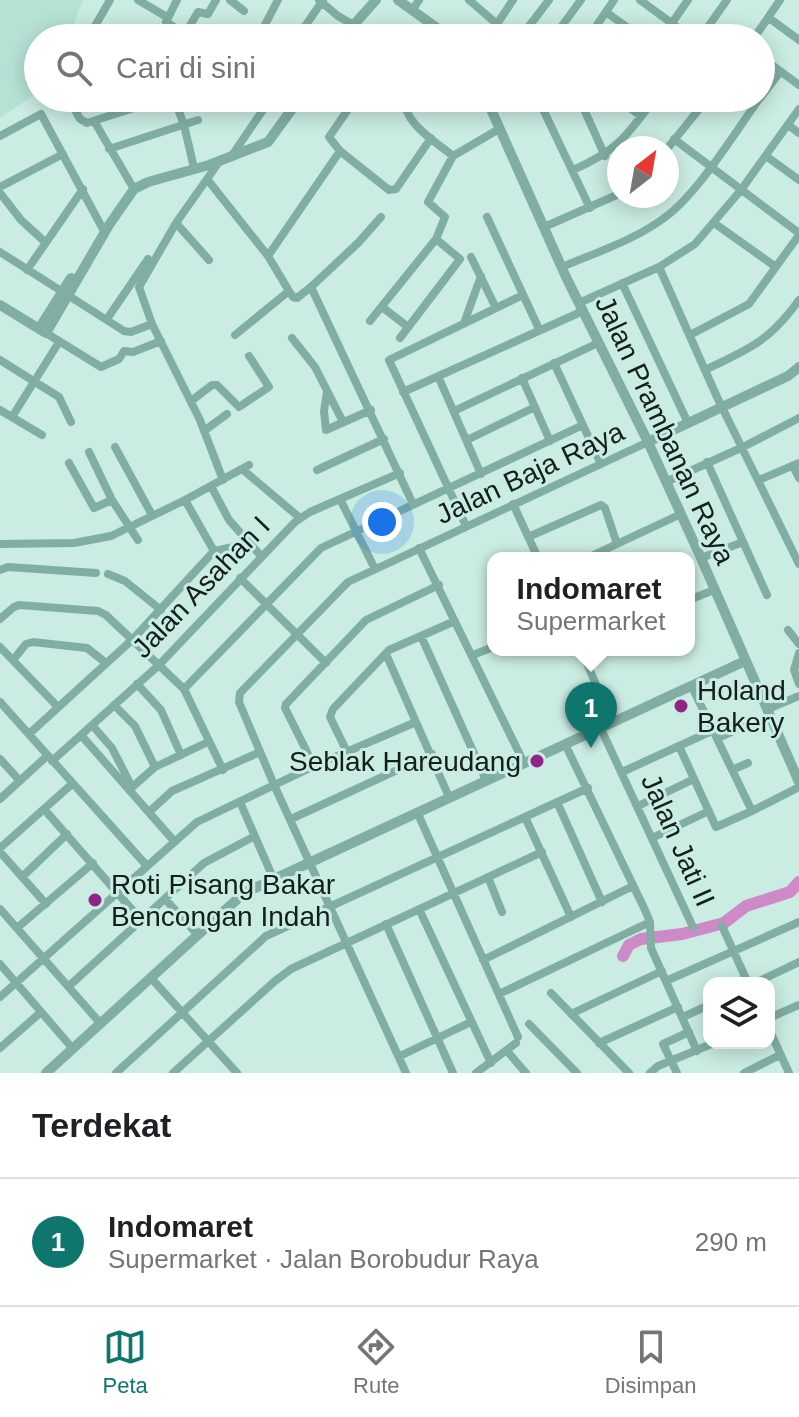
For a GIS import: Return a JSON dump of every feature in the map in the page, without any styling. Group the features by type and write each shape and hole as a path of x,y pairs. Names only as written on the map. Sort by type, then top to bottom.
{"street":[{"path":"96,24 110,0"},
{"path":"138,0 172,24"},
{"path":"166,19 177,0"},
{"path":"193,24 198,12 208,14 216,0"},
{"path":"230,0 244,11"},
{"path":"266,24 278,0"},
{"path":"306,24 321,1 353,24 376,0"},
{"path":"398,0 416,5 436,24"},
{"path":"469,0 497,24 513,0"},
{"path":"531,24 549,0"},
{"path":"563,24 581,0"},
{"path":"598,24 614,0"},
{"path":"640,0 672,23 688,0"},
{"path":"710,24 727,0"},
{"path":"764,24 778,4 766,0"},
{"path":"606,12 623,24"},
{"path":"769,18 799,40"},
{"path":"775,68 799,85"},
{"path":"775,79 780,72"},
{"path":"403,392 539,329 622,283 659,267 695,244 741,190 799,109"},
{"path":"80,112 134,189"},
{"path":"89,122 121,112"},
{"path":"179,112 194,168"},
{"path":"231,157 264,112"},
{"path":"43,331 105,229 134,189 268,142 290,112"},
{"path":"346,112 329,136 340,151 393,191 431,138"},
{"path":"406,112 453,156"},
{"name":"Jalan Prambanan Raya","path":"492,112 562,267 681,514 799,785"},
{"path":"547,112 590,208"},
{"path":"585,112 605,156"},
{"path":"635,112 641,116"},
{"path":"573,170 605,156 625,138 644,112"},
{"path":"676,136 696,112"},
{"path":"562,267 624,240 667,216 682,202 750,112"},
{"path":"0,136 41,114 105,229"},
{"path":"109,149 198,120"},
{"path":"788,125 799,133"},
{"path":"370,321 436,239 445,217 428,202 453,156 499,129"},
{"path":"679,143 799,234 749,304 690,335"},
{"path":"268,256 340,151"},
{"path":"45,242 21,220 0,190 63,154"},
{"path":"766,156 799,180"},
{"path":"214,163 207,179 139,285 152,324 191,401 223,480"},
{"path":"107,319 214,163"},
{"path":"207,179 297,298 359,242 381,217"},
{"path":"27,270 83,189"},
{"path":"544,227 607,200"},
{"path":"487,217 539,329"},
{"path":"176,223 209,260"},
{"path":"714,223 776,267"},
{"path":"400,338 460,259 436,239"},
{"path":"0,252 129,332 152,324"},
{"path":"471,257 496,308"},
{"path":"659,267 799,564"},
{"path":"464,323 481,276"},
{"path":"622,283 688,423"},
{"path":"311,287 413,504"},
{"path":"235,335 289,291"},
{"path":"466,526 390,358 523,295"},
{"path":"705,370 767,338 799,300"},
{"path":"0,305 97,367 119,359 124,351 133,352 161,341"},
{"path":"382,307 408,327"},
{"path":"292,338 315,367 343,422"},
{"path":"12,417 59,342"},
{"path":"454,411 598,343"},
{"path":"191,401 212,385 217,385 239,407 269,387 249,356"},
{"path":"0,360 59,397 71,422"},
{"path":"554,363 601,464"},
{"path":"648,442 788,376 799,367"},
{"path":"438,376 481,474"},
{"path":"522,378 550,441"},
{"path":"328,391 324,411 326,430 371,410"},
{"path":"467,440 535,407"},
{"path":"0,410 42,435"},
{"path":"204,431 227,414"},
{"path":"666,482 799,418"},
{"path":"184,689 317,551 583,425"},
{"path":"317,470 384,439"},
{"name":"Jalan Baja Raya","path":"406,1073 275,787 239,696 244,687 343,587 419,548 648,442"},
{"path":"115,447 152,515"},
{"path":"89,452 112,500 138,540"},
{"path":"707,462 767,595"},
{"path":"69,463 94,508 112,500"},
{"path":"759,480 796,465 799,478"},
{"path":"0,544 74,543 111,536 245,467 300,518"},
{"name":"Jalan Asahan I","path":"0,799 81,735 159,665 300,518 400,473"},
{"path":"211,486 225,513 261,556"},
{"path":"340,499 375,569"},
{"path":"185,500 214,551"},
{"path":"513,504 535,552"},
{"path":"528,537 601,505 605,508 617,544"},
{"path":"600,552 681,514"},
{"path":"701,558 743,542"},
{"path":"29,734 133,639 214,551 249,544"},
{"path":"419,548 524,763"},
{"path":"0,570 8,567 96,573"},
{"path":"108,574 125,581 161,610"},
{"path":"240,578 326,663"},
{"path":"314,766 285,706 371,616 439,585"},
{"path":"695,598 714,590"},
{"path":"0,619 17,606 98,611 133,639 184,689 223,770"},
{"path":"347,752 330,715 392,649 455,621"},
{"path":"788,630 799,644"},
{"path":"421,636 486,780"},
{"path":"13,660 26,644 33,642 87,648 106,663"},
{"path":"0,647 57,706"},
{"path":"473,655 487,649"},
{"path":"799,653 794,670 799,684"},
{"path":"386,654 449,797"},
{"path":"584,656 613,723"},
{"path":"46,1073 244,893 745,661"},
{"path":"137,684 161,710 181,755"},
{"path":"692,687 752,811"},
{"path":"768,709 799,696"},
{"path":"0,702 147,866"},
{"path":"114,705 135,726 155,767"},
{"path":"622,772 679,746 755,721"},
{"path":"0,997 197,822 416,722"},
{"path":"92,725 117,757 130,789"},
{"name":"Jalan Jati II","path":"601,729 693,927"},
{"path":"81,735 174,841"},
{"path":"130,789 155,767 208,742"},
{"path":"565,744 650,925 651,948 697,1051"},
{"path":"679,746 718,828 799,785"},
{"path":"149,812 172,791 260,752"},
{"path":"291,819 432,754"},
{"path":"107,764 117,757"},
{"path":"0,759 20,781"},
{"path":"732,770 748,763"},
{"path":"638,806 694,779"},
{"path":"46,904 0,850 72,784"},
{"path":"116,1073 262,939 588,788"},
{"path":"240,802 274,880"},
{"path":"557,802 602,902"},
{"path":"44,809 141,920"},
{"path":"652,838 709,811"},
{"path":"418,814 517,1040 508,1054 476,1072"},
{"path":"525,817 571,917"},
{"path":"22,877 67,834"},
{"path":"69,986 213,856 253,837"},
{"path":"180,1071 208,1041 283,974 347,941 542,852"},
{"path":"17,928 93,863"},
{"path":"488,877 502,912"},
{"path":"483,960 633,886"},
{"path":"165,899 197,934"},
{"path":"0,909 101,1024"},
{"path":"419,909 491,1063"},
{"path":"571,1014 799,922"},
{"path":"386,924 453,1073"},
{"path":"499,994 650,925"},
{"path":"722,926 745,977"},
{"path":"768,977 799,962"},
{"path":"0,964 73,1049"},
{"path":"151,978 237,1073"},
{"path":"551,993 629,1073"},
{"path":"775,1015 799,1005"},
{"path":"599,1043 678,1007"},
{"path":"683,1017 703,1008"},
{"path":"0,1048 41,1012"},
{"path":"400,1056 471,1022"},
{"path":"529,1024 577,1073"},
{"path":"677,1073 663,1044 689,1032"},
{"path":"775,1043 789,1073"},
{"path":"652,1071 703,1048"},
{"path":"508,1054 526,1073"},
{"path":"744,1073 780,1055"}],"shaded area":[{"path":"0,0 83,0 74,24 24,24 24,102 0,118"}],"waterway":[{"path":"623,956 629,945 641,939 682,934 724,923 746,906 790,892 799,882"}],"place":[{"name":"Holand Bakery","path":"681,706"},
{"name":"Indomaret","path":"591,748"},
{"name":"Seblak Hareudang","path":"537,761"},
{"name":"Roti Pisang Bakar Bencongan Indah","path":"95,900"}]}
